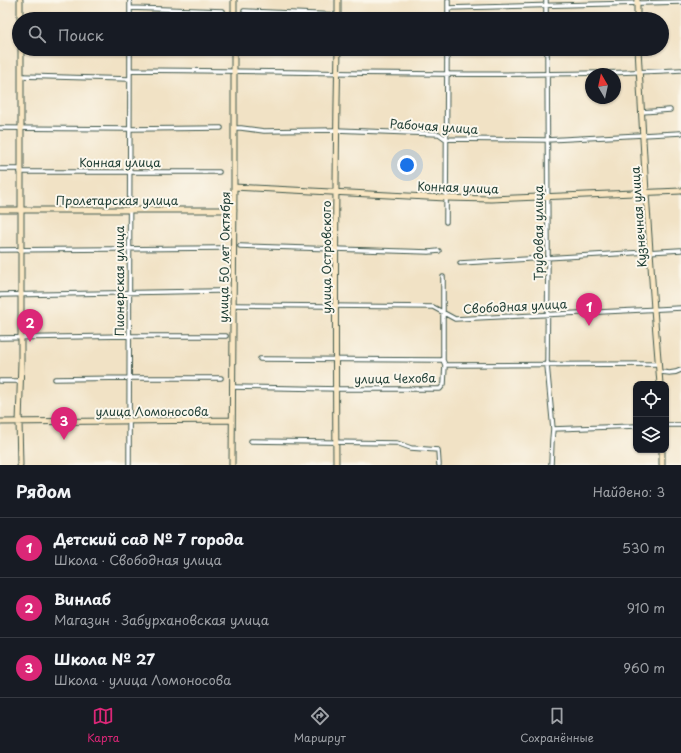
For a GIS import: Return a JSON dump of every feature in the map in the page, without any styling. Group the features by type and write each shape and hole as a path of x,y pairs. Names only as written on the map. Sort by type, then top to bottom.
{"street":[{"path":"20,0 20,12"},
{"path":"130,0 130,12"},
{"path":"234,0 234,12"},
{"path":"338,0 338,12"},
{"path":"448,0 448,12"},
{"path":"546,0 546,12"},
{"path":"448,8 637,1 681,2"},
{"path":"637,1 637,12"},
{"path":"130,8 223,11"},
{"path":"244,11 260,12"},
{"path":"20,465 21,56"},
{"name":"Пионерская улица","path":"129,465 130,56"},
{"name":"улица 50 лет Октября","path":"232,465 234,56"},
{"name":"улица Островского","path":"336,465 335,306 338,56"},
{"path":"446,222 447,56"},
{"name":"Трудовая улица","path":"547,56 547,365 553,429 551,465"},
{"name":"Кузнечная улица","path":"638,56 642,134 660,381"},
{"path":"130,70 446,74 547,74 681,70"},
{"path":"21,76 130,80"},
{"path":"641,112 670,110"},
{"path":"0,128 221,128"},
{"name":"Рабочая улица","path":"234,128 264,131 336,130 439,134 446,139 547,140 681,133"},
{"name":"Конная улица","path":"0,169 20,171 219,172"},
{"name":"Конная улица","path":"234,188 491,199 681,191"},
{"name":"Пролетарская улица","path":"0,210 234,210"},
{"path":"240,246 428,252 440,251"},
{"path":"0,250 220,248"},
{"path":"460,263 681,250"},
{"path":"443,277 443,360 445,366"},
{"path":"0,294 218,291"},
{"name":"Свободная улица","path":"233,305 433,307 455,319 681,308"},
{"path":"0,338 226,336"},
{"path":"260,359 443,360"},
{"name":"улица Чехова","path":"232,388 440,388 444,384 445,366 659,364"},
{"path":"659,372 676,373 681,370"},
{"path":"55,379 221,378"},
{"path":"0,381 20,381"},
{"name":"улица Ломоносова","path":"0,422 232,420"},
{"path":"669,425 681,425"},
{"path":"553,429 633,426"},
{"path":"251,441 396,443 411,448 438,450 439,465"},
{"path":"662,453 662,465"}],"place":[{"name":"Детский сад № 7 города","path":"589,326"},
{"name":"Винлаб","path":"30,342"},
{"name":"Школа № 27","path":"64,440"}]}
